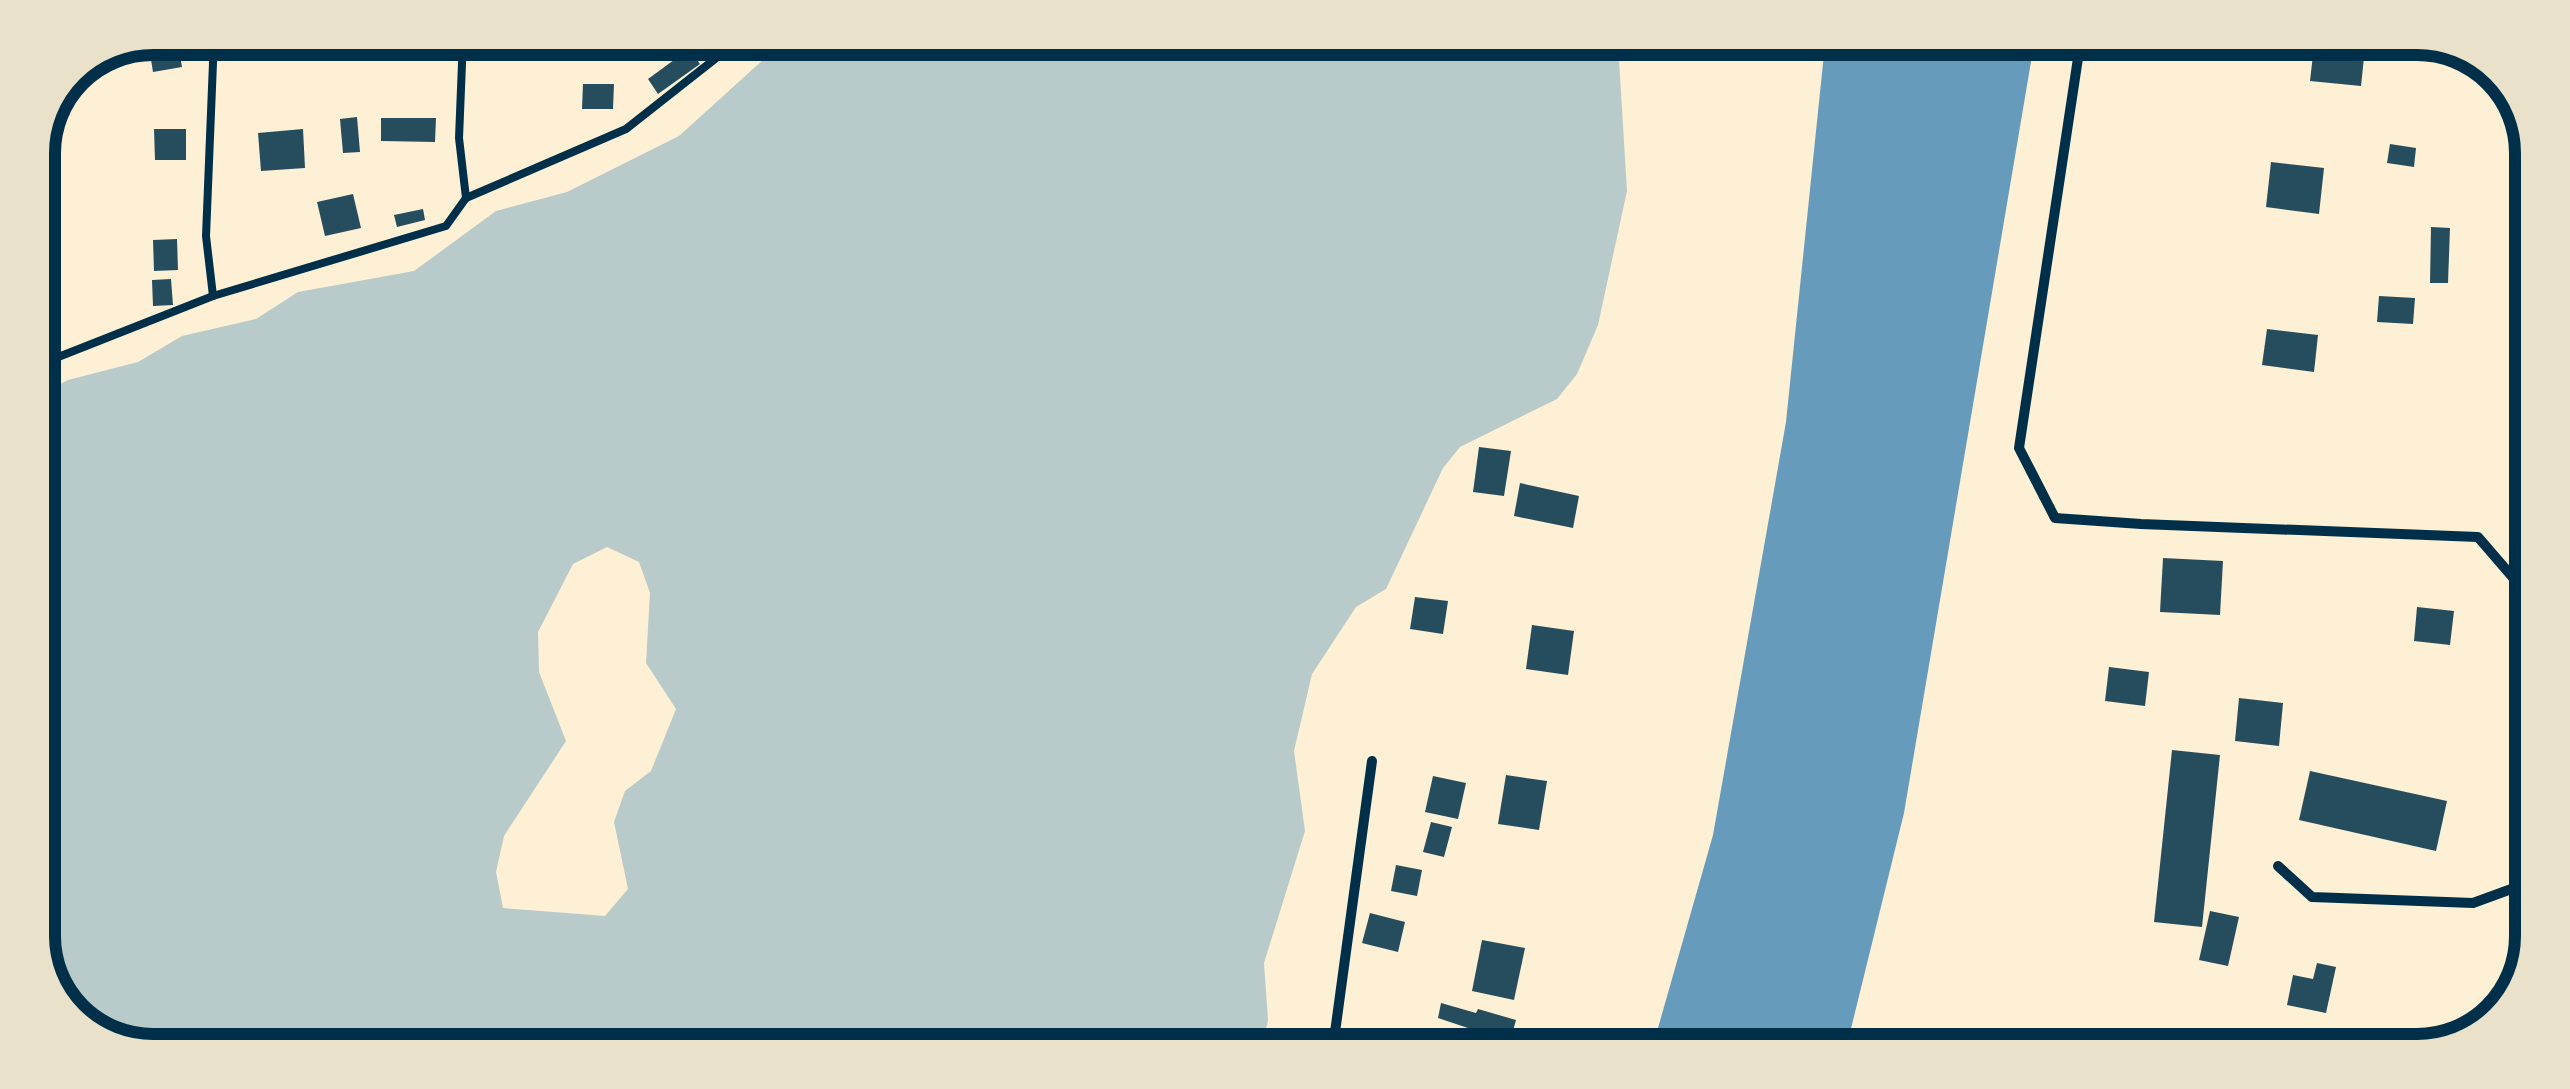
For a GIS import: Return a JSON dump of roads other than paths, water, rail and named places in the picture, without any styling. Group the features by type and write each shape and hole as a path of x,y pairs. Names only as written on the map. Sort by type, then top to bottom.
{"street":[{"path":"2078,55 2019,448 2055,518 2478,537 2515,579"},
{"path":"1335,1034 1372,761"},
{"path":"2278,866 2312,897 2474,904 2515,888"}],"lane":[{"path":"213,55 206,236 213,296"},
{"path":"462,55 459,138 466,198"},
{"path":"55,358 213,296 446,226 466,198 626,129 718,55"}],"water":[{"path":"1824,55 2032,55 1904,813 1850,1034 1656,1034 1713,835 1786,422"}]}
